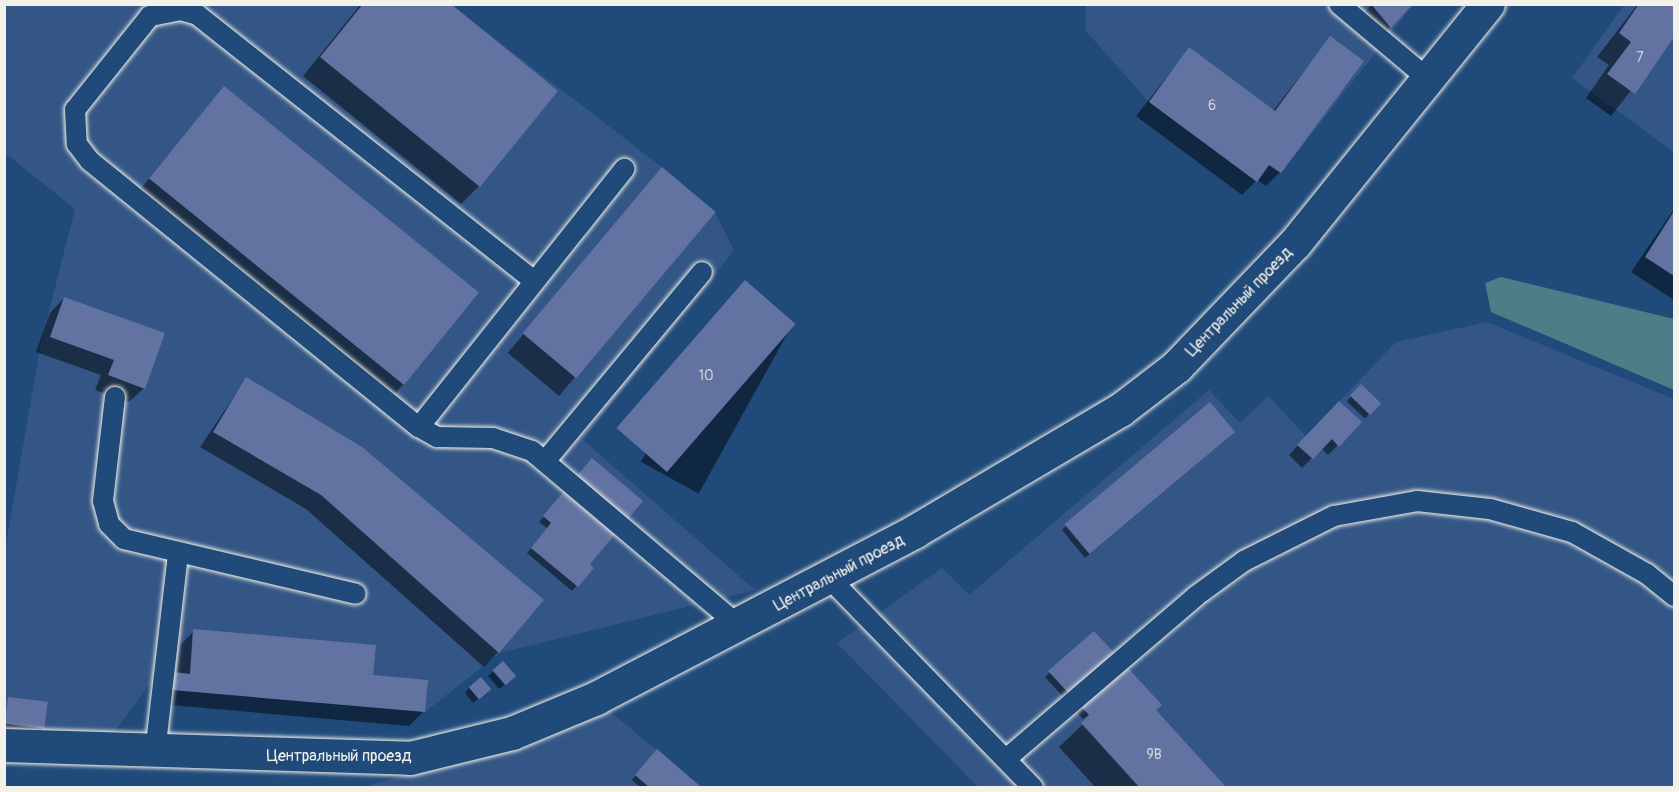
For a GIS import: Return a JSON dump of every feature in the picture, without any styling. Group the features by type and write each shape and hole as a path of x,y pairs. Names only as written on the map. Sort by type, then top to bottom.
{"street":[{"name":"Центральный проезд","path":"4,745 322,759 421,755 551,720 740,626 830,579 1048,455 1176,367 1295,243 1488,4"}],"lane":[{"path":"1339,4 1428,79"},
{"path":"533,280 198,15 181,10 150,16 83,94 73,126 77,144 90,161 419,427 454,440 512,441 546,460 740,626"},
{"path":"419,427 533,280 624,169"},
{"path":"546,460 702,272"},
{"path":"115,397 104,512 124,539 177,554 356,594"},
{"path":"1006,759 1196,596 1244,561 1334,516 1417,501 1490,509 1572,532 1647,574 1674,596"},
{"path":"155,753 177,554"},
{"path":"830,579 1033,788"}],"shaded area":[{"path":"5,5 451,5 662,167 715,212 734,250 583,440 755,590 500,653 425,712 148,686 108,741 5,730 5,550 41,342 75,209 5,153"},
{"path":"1086,5 1413,5 1281,173 1269,165 1257,182 1149,102 1085,30"},
{"path":"1624,5 1674,5 1674,152 1572,78"},
{"path":"1487,322 1674,399 1674,787 978,787 837,643 942,568 969,595 1209,390 1240,423 1268,396 1306,436 1396,342"},
{"path":"603,706 702,787 359,788 531,740"}],"green space":[{"path":"1501,277 1674,319 1674,390 1491,312 1485,283"}],"building":[{"path":"363,4 451,4 558,91 480,187 320,57"},
{"path":"1371,4 1413,4 1391,28"},
{"path":"1639,4 1674,4 1674,37 1635,94 1607,74 1631,42 1619,33"},
{"path":"1330,36 1364,61 1281,173 1269,165 1257,182 1149,102 1189,47 1275,111"},
{"path":"224,86 479,292 404,385 149,178"},
{"path":"662,167 716,212 576,378 523,333"},
{"path":"1674,211 1674,276 1645,257"},
{"path":"745,280 796,324 667,472 616,428"},
{"path":"64,297 165,333 145,389 108,375 114,360 50,337"},
{"path":"246,377 362,447 544,600 499,653 321,495 213,432"},
{"path":"1361,384 1381,403 1370,415 1350,396"},
{"path":"1339,401 1362,422 1339,447 1332,439 1313,459 1297,445"},
{"path":"1210,402 1235,432 1090,554 1064,524"},
{"path":"592,458 643,501 590,564 594,568 578,587 531,548 551,523 543,516"},
{"path":"193,629 376,645 373,675 428,680 425,712 172,690 173,672 190,674"},
{"path":"1094,631 1162,705 1156,710 1227,788 1140,788 1081,723 1089,715 1048,671"},
{"path":"503,661 516,676 506,685 492,670"},
{"path":"481,677 491,689 479,700 469,687"},
{"path":"8,697 48,702 44,729 5,724"},
{"path":"657,749 702,788 650,788 635,775"}]}
